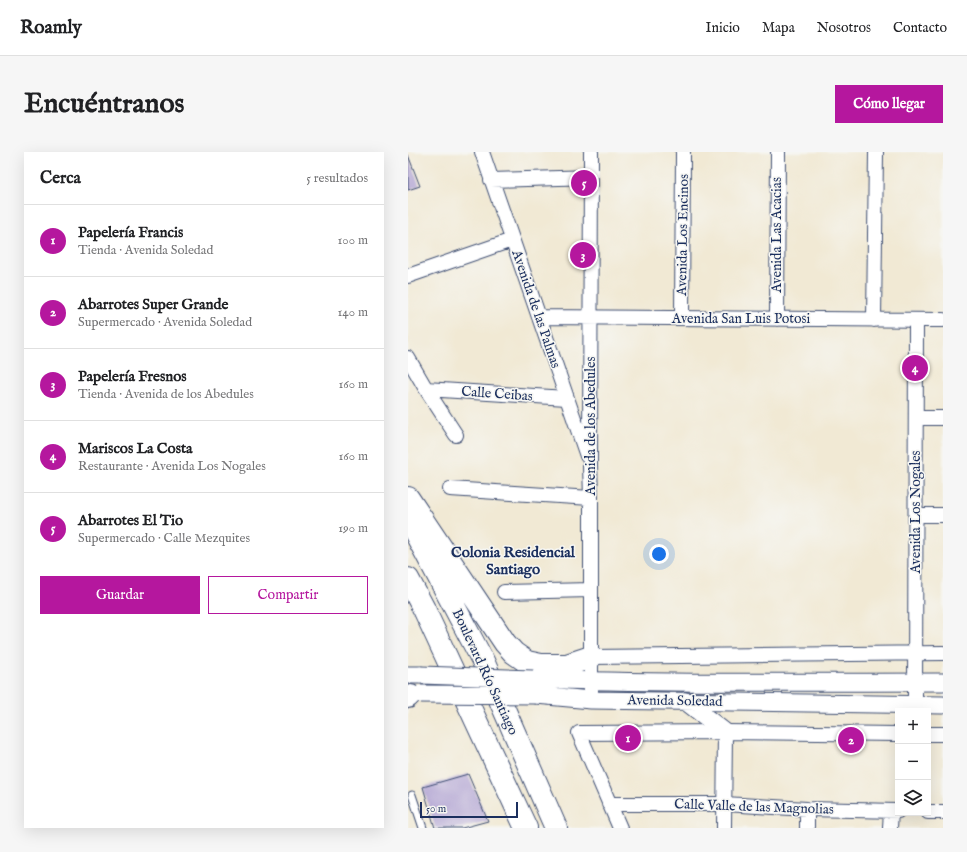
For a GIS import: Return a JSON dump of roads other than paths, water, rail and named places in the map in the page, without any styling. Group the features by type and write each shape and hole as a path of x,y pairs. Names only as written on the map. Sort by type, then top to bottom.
{"main road":[{"path":"408,498 505,643 514,653 527,662 541,665 567,665 591,657"},
{"name":"Boulevard Río Santiago","path":"408,519 483,661 556,828"},
{"name":"Boulevard Río Santiago","path":"408,579 424,609 526,828"}],"street":[{"name":"Avenida de las Palmas","path":"482,152 590,465"},
{"name":"Avenida de los Abedules","path":"591,152 591,700"},
{"name":"Avenida Los Encinos","path":"682,318 683,152"},
{"name":"Avenida Las Acacias","path":"776,319 778,152"},
{"path":"874,320 876,152"},
{"path":"491,180 591,177"},
{"path":"408,276 512,240"},
{"name":"Avenida San Luis Potosi","path":"539,317 943,320"},
{"name":"Avenida Los Nogales","path":"916,320 916,705"},
{"path":"408,358 456,435"},
{"name":"Calle Ceibas","path":"426,389 567,398"},
{"path":"916,418 943,418"},
{"path":"450,489 591,498"},
{"path":"916,515 943,516"},
{"path":"504,592 591,590"},
{"path":"591,657 943,653"},
{"name":"Avenida Soledad","path":"415,675 535,687 591,700 943,705"},
{"name":"Avenida Soledad","path":"412,695 591,682 943,682"},
{"path":"685,701 725,732"},
{"path":"724,828 725,732"},
{"path":"620,828 579,733 725,732 895,734"},
{"path":"931,734 943,734"},
{"name":"Calle Valle de las Magnolias","path":"609,804 725,804 807,809 894,811"},
{"path":"807,809 807,828"},
{"path":"890,828 894,811"},
{"path":"931,812 943,812"}],"lane":[{"path":"412,795 423,828"}],"place":[{"name":"Abarrotes El Tio","path":"584,183"},
{"name":"Papelería Fresnos","path":"583,255"},
{"name":"Mariscos La Costa","path":"915,368"},
{"name":"Papelería Francis","path":"628,738"},
{"name":"Abarrotes Super Grande","path":"851,740"}],"district":[{"name":"Colonia Residencial Santiago","path":"513,560"}]}
